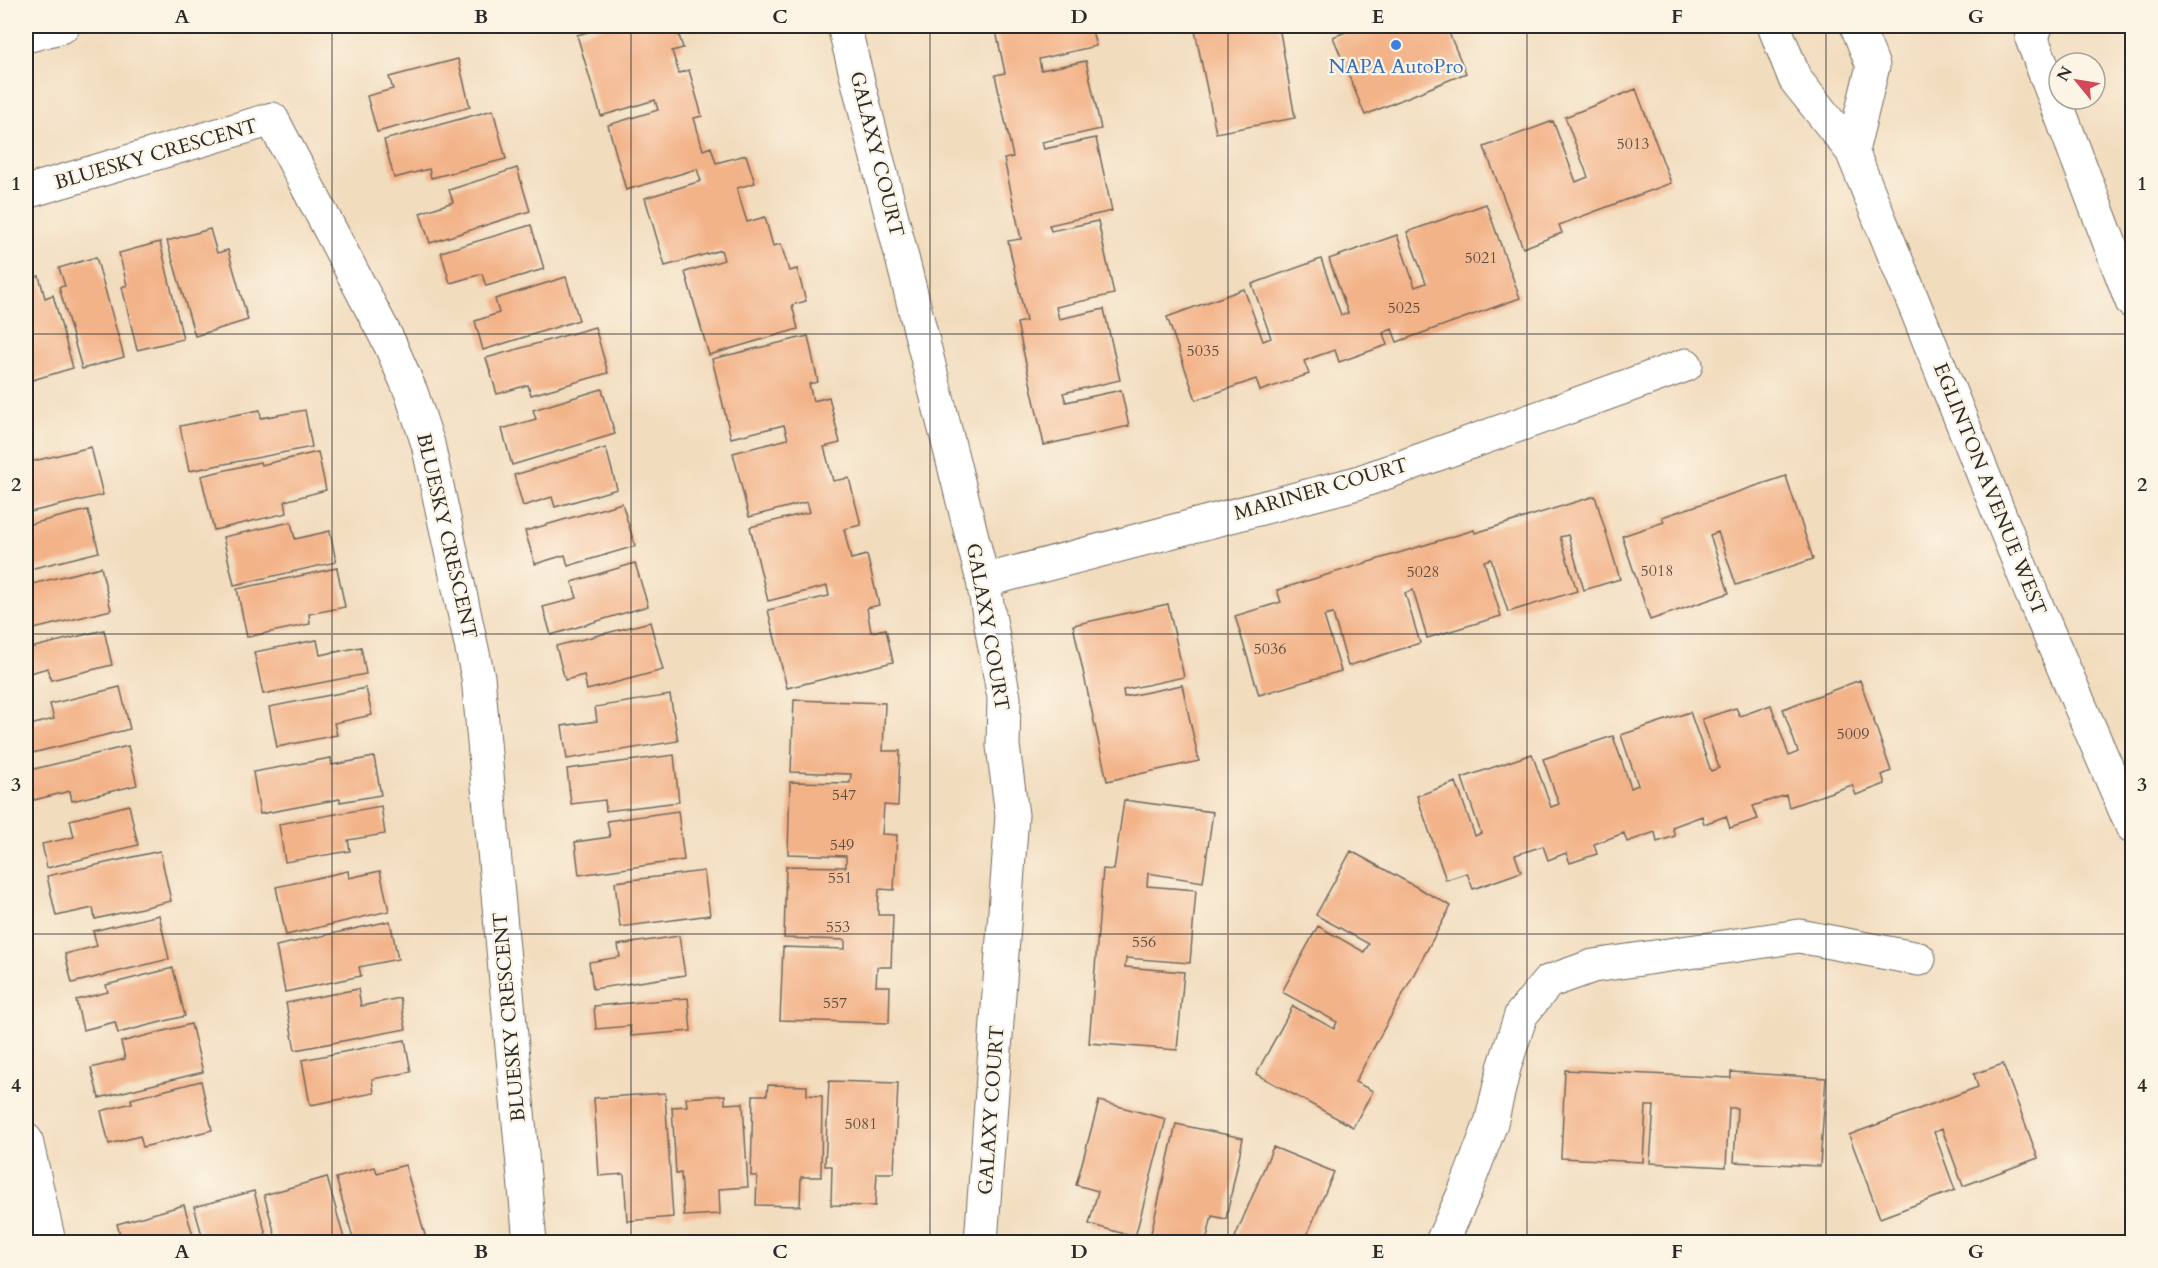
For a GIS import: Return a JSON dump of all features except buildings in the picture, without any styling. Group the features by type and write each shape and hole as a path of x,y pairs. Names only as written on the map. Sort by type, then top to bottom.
{"street":[{"path":"26,36 63,26"},
{"name":"GALAXY COURT","path":"844,26 984,580 1004,698 1003,746 1012,814 981,1242"},
{"name":"EGLINTON AVENUE WEST","path":"1774,26 1795,79 1852,151 2033,597 2133,826"},
{"path":"1852,151 1873,66 1857,26"},
{"path":"2036,26 2032,39 2133,302"},
{"name":"BLUESKY CRESCENT","path":"26,192 272,119 390,344 411,392 428,444 478,677 530,1242"},
{"name":"MARINER COURT","path":"984,580 1357,483 1686,365"},
{"path":"1442,1242 1465,1191 1491,1123 1504,1068 1521,1015 1548,982 1593,966 1799,936 1919,959"},
{"path":"26,1140 50,1242"}],"place":[{"name":"NAPA AutoPro","path":"1396,45"}]}
